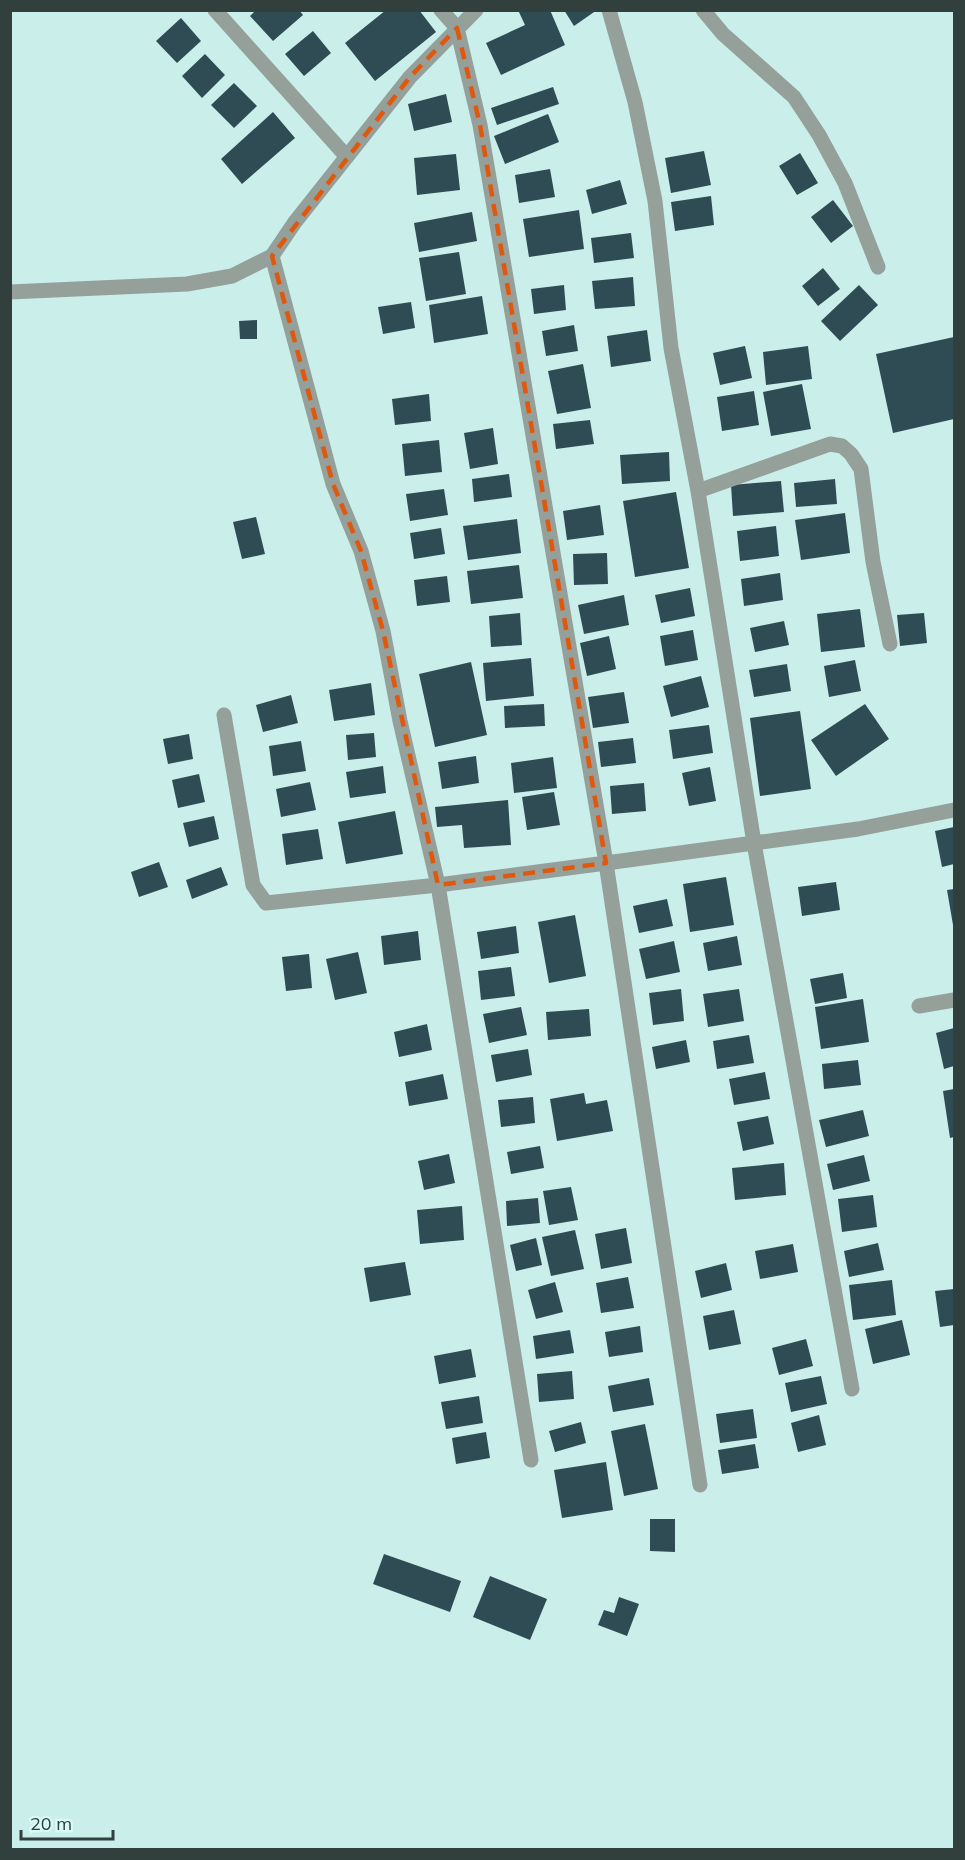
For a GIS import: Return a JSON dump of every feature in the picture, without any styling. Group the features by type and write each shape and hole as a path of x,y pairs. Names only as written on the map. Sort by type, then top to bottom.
{"street":[{"path":"215,10 347,157"},
{"path":"441,10 457,28 482,137 606,863 700,1485"},
{"path":"10,291 187,284 232,276 272,256 295,222 410,77 476,10"},
{"path":"609,10 635,102 655,201 671,348 698,491 754,843 852,1389"},
{"path":"703,10 723,34 794,97 819,135 845,183 878,267"},
{"path":"272,256 333,484 361,551 383,631 400,721 438,885 531,1460"},
{"path":"698,491 830,444 842,446 851,454 861,469 873,562 890,644"},
{"path":"224,715 254,885 266,903 438,885 858,829 954,810"},
{"path":"920,1006 954,1000"}],"highlighted area":[{"path":"457,28 480,125 606,863 438,885 383,631 361,551 333,484 272,256 410,77"}],"building":[{"path":"256,10 299,10 303,15 273,41 250,16"},
{"path":"386,10 419,10 436,32 375,81 345,43"},
{"path":"518,10 550,10 565,45 501,75 486,43 525,25"},
{"path":"564,10 597,10 574,26"},
{"path":"181,18 201,41 177,63 156,41"},
{"path":"313,31 331,53 304,76 285,54"},
{"path":"205,54 225,75 202,98 182,76"},
{"path":"234,83 257,106 234,128 211,105"},
{"path":"553,87 559,104 497,125 491,108"},
{"path":"446,94 452,122 414,131 408,104"},
{"path":"273,112 295,138 242,184 221,159"},
{"path":"548,114 559,142 505,164 494,136"},
{"path":"704,151 711,185 671,193 665,158"},
{"path":"800,153 818,183 797,195 779,166"},
{"path":"456,154 460,190 417,195 414,158"},
{"path":"550,169 555,197 519,203 515,175"},
{"path":"620,180 627,204 592,214 586,190"},
{"path":"711,196 714,225 675,231 671,202"},
{"path":"833,200 853,226 831,243 811,217"},
{"path":"579,210 584,249 529,257 523,219"},
{"path":"472,212 477,241 419,252 414,223"},
{"path":"631,233 634,258 594,263 591,238"},
{"path":"459,252 466,294 426,301 419,258"},
{"path":"823,268 840,289 818,306 802,286"},
{"path":"633,277 635,306 595,309 592,281"},
{"path":"564,285 566,310 534,314 531,289"},
{"path":"859,285 878,305 840,341 821,321"},
{"path":"482,296 488,334 434,343 429,305"},
{"path":"411,302 415,328 383,334 378,307"},
{"path":"257,320 257,339 240,339 239,321"},
{"path":"574,325 578,351 546,356 542,331"},
{"path":"647,330 651,361 611,367 607,336"},
{"path":"954,337 954,419 893,433 876,354"},
{"path":"745,346 752,378 720,385 713,353"},
{"path":"808,346 812,379 766,385 763,352"},
{"path":"583,364 591,408 557,414 548,371"},
{"path":"802,384 811,429 771,436 763,392"},
{"path":"754,391 759,425 722,431 717,397"},
{"path":"429,394 431,421 395,425 392,399"},
{"path":"590,420 594,444 556,449 553,424"},
{"path":"493,428 498,464 470,469 464,433"},
{"path":"439,440 442,472 405,476 402,444"},
{"path":"669,452 670,481 622,484 620,455"},
{"path":"509,474 512,497 474,502 472,479"},
{"path":"835,479 837,504 796,507 794,483"},
{"path":"781,481 784,512 733,516 731,485"},
{"path":"444,489 448,515 410,521 406,494"},
{"path":"676,492 689,568 635,577 623,501"},
{"path":"600,505 604,535 567,540 563,511"},
{"path":"845,513 850,553 801,560 795,520"},
{"path":"256,517 265,554 242,559 233,522"},
{"path":"517,519 521,553 468,560 463,526"},
{"path":"776,526 779,556 740,561 737,531"},
{"path":"441,528 445,554 414,559 410,533"},
{"path":"607,553 608,584 574,585 573,554"},
{"path":"519,565 523,598 471,604 467,571"},
{"path":"780,573 783,600 744,606 741,579"},
{"path":"447,576 450,602 417,606 414,580"},
{"path":"690,588 695,616 661,623 655,595"},
{"path":"624,595 629,625 584,634 578,605"},
{"path":"860,609 865,647 821,652 817,614"},
{"path":"520,613 522,645 491,647 489,616"},
{"path":"924,613 927,643 900,646 897,615"},
{"path":"784,621 789,645 755,652 750,628"},
{"path":"693,630 698,660 665,666 660,636"},
{"path":"609,636 616,669 587,676 580,643"},
{"path":"531,658 534,696 486,701 483,663"},
{"path":"855,660 861,691 829,697 824,666"},
{"path":"471,662 487,735 435,747 419,674"},
{"path":"787,664 791,691 754,697 749,670"},
{"path":"701,676 709,707 671,717 663,686"},
{"path":"371,683 375,715 334,721 329,690"},
{"path":"624,692 629,723 593,728 588,697"},
{"path":"291,695 298,723 263,732 256,705"},
{"path":"544,704 545,726 505,728 504,706"},
{"path":"865,704 889,739 836,776 811,740"},
{"path":"800,711 811,789 760,796 750,718"},
{"path":"709,725 713,753 673,759 669,730"},
{"path":"374,733 376,757 348,760 346,735"},
{"path":"189,734 193,759 168,764 163,739"},
{"path":"633,738 636,763 601,767 598,742"},
{"path":"301,741 306,771 273,776 269,746"},
{"path":"476,756 479,783 442,789 438,762"},
{"path":"553,757 557,788 514,793 511,763"},
{"path":"383,766 386,793 350,798 346,772"},
{"path":"710,767 716,801 689,806 682,773"},
{"path":"199,774 205,802 178,808 172,780"},
{"path":"310,782 316,810 281,817 276,789"},
{"path":"644,783 646,811 612,814 610,786"},
{"path":"554,792 560,825 527,830 522,797"},
{"path":"508,800 511,845 464,848 462,825 437,827 435,807"},
{"path":"395,811 403,854 346,864 338,822"},
{"path":"214,816 219,839 189,847 183,823"},
{"path":"954,827 954,864 942,867 935,831"},
{"path":"318,829 323,859 286,865 282,834"},
{"path":"159,862 168,887 139,897 131,872"},
{"path":"221,867 228,885 192,899 186,880"},
{"path":"726,877 734,925 690,932 683,884"},
{"path":"836,882 840,910 802,916 798,887"},
{"path":"954,889 954,925 953,925 947,890"},
{"path":"667,899 673,926 639,933 633,906"},
{"path":"575,915 586,976 549,983 538,922"},
{"path":"516,926 519,953 481,959 477,932"},
{"path":"418,931 421,960 384,965 381,936"},
{"path":"737,936 742,965 708,971 703,943"},
{"path":"674,941 680,972 646,979 639,949"},
{"path":"358,952 367,993 335,1000 326,959"},
{"path":"309,954 312,988 286,991 282,957"},
{"path":"511,967 515,996 481,1000 478,971"},
{"path":"843,973 847,998 815,1004 810,979"},
{"path":"681,989 684,1021 653,1025 649,993"},
{"path":"739,989 744,1021 708,1027 703,994"},
{"path":"863,999 869,1042 821,1049 815,1007"},
{"path":"521,1007 527,1035 489,1043 483,1014"},
{"path":"589,1009 591,1036 548,1040 546,1012"},
{"path":"427,1024 432,1050 399,1057 394,1032"},
{"path":"954,1028 954,1066 944,1069 936,1033"},
{"path":"749,1035 754,1063 717,1069 713,1041"},
{"path":"686,1040 690,1062 656,1069 652,1047"},
{"path":"528,1049 532,1075 496,1082 491,1055"},
{"path":"858,1060 861,1085 824,1089 822,1064"},
{"path":"765,1072 770,1099 734,1105 729,1079"},
{"path":"443,1074 448,1099 409,1106 405,1082"},
{"path":"954,1089 954,1137 950,1138 943,1091"},
{"path":"584,1093 586,1104 607,1100 613,1131 557,1141 550,1099"},
{"path":"533,1097 535,1123 501,1127 498,1100"},
{"path":"863,1110 869,1136 826,1147 819,1120"},
{"path":"768,1116 774,1144 743,1151 737,1122"},
{"path":"540,1146 544,1168 511,1174 507,1152"},
{"path":"449,1154 455,1183 424,1190 418,1161"},
{"path":"864,1155 870,1181 833,1190 827,1164"},
{"path":"784,1163 786,1195 735,1200 732,1168"},
{"path":"571,1187 578,1220 549,1225 543,1191"},
{"path":"873,1195 877,1227 842,1232 838,1199"},
{"path":"538,1198 540,1223 507,1226 506,1201"},
{"path":"462,1206 464,1240 420,1244 417,1210"},
{"path":"626,1228 632,1263 601,1269 595,1234"},
{"path":"575,1230 584,1269 551,1276 542,1237"},
{"path":"536,1238 542,1265 516,1271 510,1245"},
{"path":"878,1243 884,1270 849,1277 844,1251"},
{"path":"793,1244 798,1272 760,1279 755,1251"},
{"path":"405,1262 411,1295 370,1302 364,1268"},
{"path":"726,1263 732,1290 701,1298 695,1271"},
{"path":"628,1277 634,1308 601,1313 596,1283"},
{"path":"892,1280 896,1315 853,1320 849,1285"},
{"path":"555,1282 563,1312 536,1319 528,1290"},
{"path":"954,1289 954,1325 940,1327 935,1291"},
{"path":"734,1310 741,1344 709,1350 703,1316"},
{"path":"902,1320 910,1355 873,1364 865,1329"},
{"path":"640,1326 643,1352 609,1357 605,1332"},
{"path":"570,1330 574,1353 536,1359 533,1336"},
{"path":"806,1339 813,1366 779,1375 772,1348"},
{"path":"471,1349 476,1377 439,1384 434,1356"},
{"path":"572,1371 574,1399 539,1402 537,1374"},
{"path":"821,1376 827,1404 791,1412 785,1383"},
{"path":"649,1378 654,1405 613,1412 608,1386"},
{"path":"479,1396 483,1423 446,1429 441,1402"},
{"path":"753,1409 757,1438 720,1443 716,1414"},
{"path":"819,1415 826,1445 798,1452 791,1423"},
{"path":"581,1422 586,1443 555,1452 549,1431"},
{"path":"645,1424 658,1489 624,1496 611,1431"},
{"path":"486,1432 490,1458 456,1464 452,1438"},
{"path":"755,1444 759,1468 722,1474 718,1450"},
{"path":"606,1462 613,1510 562,1518 554,1470"},
{"path":"650,1519 675,1519 675,1552 650,1551"},
{"path":"384,1554 461,1581 450,1612 373,1584"},
{"path":"490,1576 547,1599 530,1640 473,1617"},
{"path":"619,1597 639,1604 627,1636 598,1625 604,1610 614,1613"}]}
